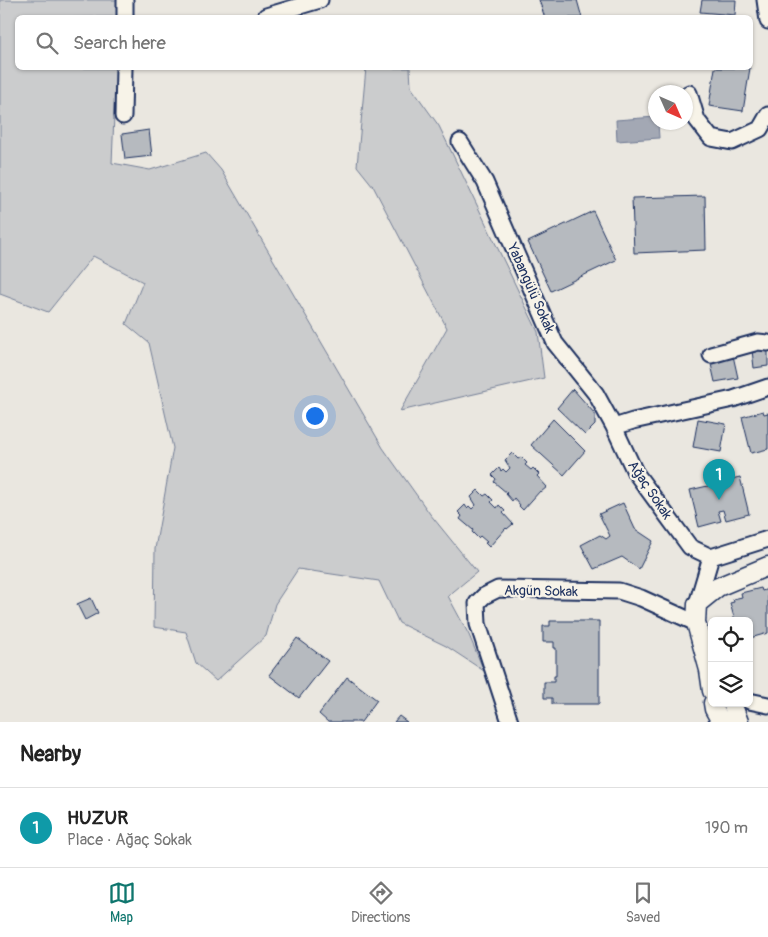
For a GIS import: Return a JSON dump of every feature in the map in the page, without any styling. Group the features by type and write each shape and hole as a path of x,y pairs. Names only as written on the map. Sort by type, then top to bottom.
{"street":[{"path":"125,0 125,15"},
{"path":"269,15 320,0"},
{"path":"765,0 768,22"},
{"path":"123,116 124,70"},
{"path":"693,108 697,120 711,138 732,142 760,128 768,115"},
{"name":"Yabangülü Sokak","path":"460,142 485,182 555,342 596,394 614,427"},
{"path":"711,354 758,342 768,343"},
{"path":"614,427 634,420 733,399 768,387"},
{"name":"Ağaç Sokak","path":"614,427 635,472 690,547 711,557"},
{"path":"708,665 696,623 698,604 711,557 768,540"},
{"path":"698,604 718,587 768,566"},
{"name":"Akgün Sokak","path":"510,722 478,624 477,603 484,596 498,589 619,591 640,598 696,623"},
{"path":"753,702 768,705"},
{"path":"714,707 721,722"},
{"path":"733,707 739,722"}],"shaded area":[{"path":"0,0 118,0 118,15 15,15 15,70 116,70 112,163 150,170 206,153 221,170 383,448 430,514 477,572 448,596 469,635 484,671 446,646 399,623 379,581 298,569 275,604 266,636 216,681 196,663 186,632 154,627 155,549 173,448 149,343 126,324 143,282 93,256 48,312 0,294"},
{"path":"366,70 410,70 411,87 439,126 538,332 544,378 400,411 447,328 373,186 357,166"},
{"path":"648,118 648,130 658,130 659,138 617,141 616,120"}],"building":[{"path":"539,0 577,0 581,15 544,15"},
{"path":"702,0 736,0 735,15 700,12"},
{"path":"715,70 750,70 743,111 709,106"},
{"path":"149,130 152,156 125,159 122,134"},
{"path":"705,196 706,250 634,253 632,198"},
{"path":"593,211 616,260 551,291 528,242"},
{"path":"768,348 768,366 754,368 752,350"},
{"path":"732,351 738,378 715,382 709,355"},
{"path":"573,389 595,414 595,425 585,435 557,408"},
{"path":"763,411 764,414 768,413 768,449 751,453 742,417"},
{"path":"553,419 585,451 564,475 531,445"},
{"path":"698,419 726,424 721,452 693,447"},
{"path":"512,453 518,459 521,457 527,463 525,465 531,470 533,468 539,474 537,476 547,487 540,491 523,510 514,498 512,501 507,493 494,482 496,479 492,475 499,468 501,471 503,469 506,472 510,468 505,460"},
{"path":"740,477 749,514 726,520 723,510 718,511 721,521 699,527 690,490 720,485 719,482"},
{"path":"478,490 484,496 487,494 497,508 499,505 505,511 503,513 513,524 506,528 489,547 485,543 487,542 480,536 478,538 472,532 473,530 460,519 462,516 458,512 465,505 467,508 469,506 472,509 476,505 471,497"},
{"path":"623,503 635,529 653,541 639,569 622,557 594,569 581,545 600,535 606,539 610,536 599,514"},
{"path":"761,588 762,591 768,589 768,633 753,637 753,617 734,617 730,603 734,602 733,599 742,597 741,593"},
{"path":"91,598 98,613 85,620 77,604"},
{"path":"550,621 599,621 599,704 552,704 552,698 544,698 544,682 554,682 554,676 556,676 556,648 554,648 554,642 543,642 543,626 550,626"},
{"path":"297,638 328,661 299,698 269,675"},
{"path":"347,677 377,700 361,722 328,722 319,714"},
{"path":"399,716 407,722 394,722"}],"place":[{"name":"HUZUR","path":"719,500"}]}
